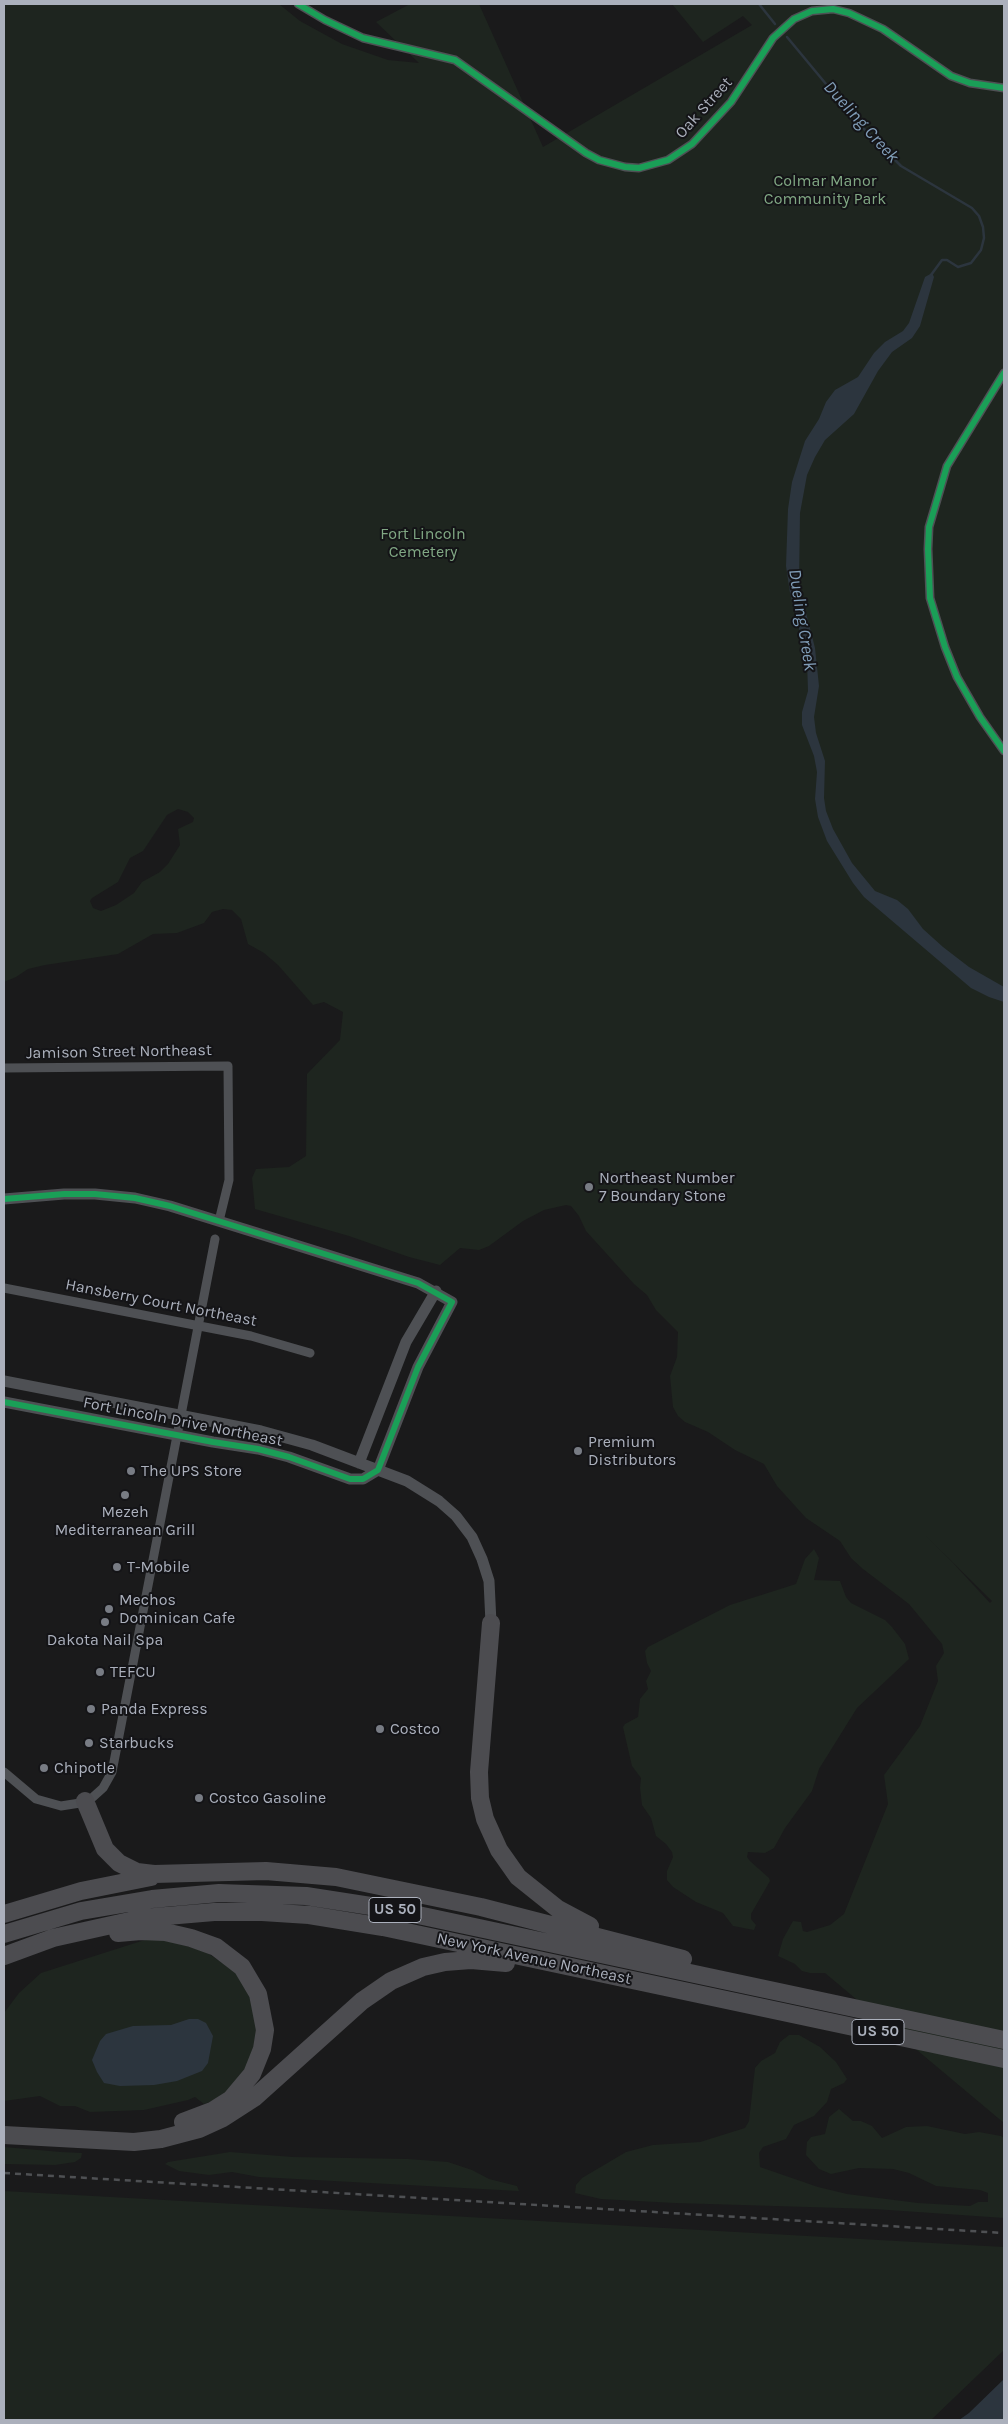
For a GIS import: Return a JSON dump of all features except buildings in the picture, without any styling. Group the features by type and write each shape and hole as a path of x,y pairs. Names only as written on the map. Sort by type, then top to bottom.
{"highway":[{"path":"491,1623 479,1785 485,1819 499,1850 511,1869 525,1884 570,1916 590,1926 784,1993"},
{"path":"85,1801 102,1844 113,1859 137,1872 266,1871 336,1877 481,1907 683,1959"},
{"path":"4,1914 81,1891 171,1873"},
{"name":"New York Avenue Northeast","path":"4,1934 59,1916 128,1902 196,1894 283,1894 328,1898 390,1909 1004,2040"},
{"name":"New York Avenue Northeast","path":"4,1956 53,1938 117,1922 190,1913 262,1912 309,1915 359,1922 1004,2059"},
{"path":"4,1962 122,1932 153,1931 191,1938 216,1947 242,1967 258,1994 265,2030 262,2049 256,2066 239,2091 217,2108 184,2122 155,2128 127,2130 4,2123"},
{"path":"4,2135 134,2142 161,2140 200,2129 250,2102 372,1993 402,1975 434,1965 470,1960 495,1962 652,1984"}],"street":[{"name":"Oak Street","path":"298,4 325,20 364,38 456,60 586,154 625,168 639,168 668,160 692,144 731,102 764,50 778,33 798,16 812,11 826,9 840,11 883,29 958,79 977,85 1004,88"},
{"path":"1004,373 947,466 930,527 928,549 930,598 945,647 957,677 980,717 1004,751"},
{"name":"Jamison Street Northeast","path":"4,1068 228,1066 230,1180 219,1221"},
{"path":"4,1199 64,1194 112,1195 170,1206 418,1283 436,1291 452,1302 418,1367 378,1470"},
{"path":"4,1772 32,1796 46,1803 61,1806 85,1801 95,1795 106,1783 115,1760 215,1239"},
{"name":"Hansberry Court Northeast","path":"4,1288 251,1336 310,1353"},
{"path":"359,1463 406,1342 436,1291"},
{"name":"Fort Lincoln Drive Northeast","path":"4,1381 288,1438 407,1481 430,1494 456,1516 477,1548 486,1569 491,1591 491,1623"},
{"name":"Fort Lincoln Drive Northeast","path":"4,1402 274,1453 350,1479 363,1478 378,1470"}],"green space":[{"name":"Fort Lincoln Cemetery","path":"4,4 279,4 300,21 342,44 388,60 419,63 376,22 410,4 479,4 543,147 752,25 743,16 703,42 672,4 1004,4 1004,2123 825,1973 802,1971 795,1964 778,1956 783,1939 793,1921 801,1922 803,1931 807,1932 830,1925 844,1914 888,1804 884,1775 920,1726 938,1681 936,1666 944,1653 942,1644 909,1604 863,1569 851,1558 840,1541 806,1518 777,1486 764,1464 735,1450 708,1432 685,1422 678,1416 673,1407 670,1376 677,1357 678,1332 656,1310 647,1295 634,1284 586,1231 579,1216 571,1206 566,1205 544,1210 523,1221 489,1246 479,1250 460,1248 440,1265 255,1209 252,1178 256,1169 289,1167 306,1156 307,1074 340,1040 343,1012 324,1002 313,1005 278,965 264,953 248,944 241,919 232,910 223,909 212,912 204,923 177,933 153,934 118,954 28,969 4,982","holes":["178,809 188,812 194,818 193,822 178,829 180,845 168,864 160,872 142,882 134,893 116,905 101,911 93,908 90,901 92,898 118,882 130,858 143,851 167,815","925,1535 992,1601 990,1603 953,1563"]},
{"path":"814,1549 819,1558 814,1580 840,1581 846,1597 851,1603 885,1620 892,1627 905,1644 909,1659 857,1708 819,1769 812,1791 785,1828 774,1848 765,1853 748,1852 747,1857 750,1861 770,1881 751,1914 751,1919 756,1925 754,1930 733,1926 723,1913 696,1902 673,1887 667,1880 667,1871 673,1857 672,1852 656,1836 651,1818 642,1805 641,1778 632,1766 623,1727 638,1717 640,1699 648,1689 646,1681 651,1671 647,1663 645,1651 648,1647 730,1605 796,1584 805,1559"},
{"path":"151,1938 206,1952 240,1975 250,1992 257,2025 256,2041 250,2062 235,2085 215,2100 204,2104 195,2097 144,2110 90,2112 75,2106 60,2106 40,2096 4,2101 4,2013 19,1993 41,1973"},
{"path":"789,2035 799,2035 820,2047 836,2062 847,2079 844,2083 831,2089 827,2102 814,2116 794,2125 786,2139 763,2147 759,2153 760,2167 818,2187 847,2194 918,2203 970,2206 978,2202 988,2202 988,2193 980,2190 936,2186 909,2173 893,2169 859,2168 831,2174 819,2169 806,2155 807,2142 811,2137 825,2134 829,2117 839,2109 853,2121 861,2121 872,2126 882,2138 906,2127 927,2126 965,2134 979,2132 1001,2136 1004,2138 1004,2218 874,2209 601,2199 575,2193 576,2185 582,2178 626,2152 653,2145 700,2142 745,2128 749,2121 755,2068 761,2061 775,2053 780,2042"},
{"path":"4,2147 82,2153 81,2158 75,2162 55,2165 4,2164"},
{"path":"230,2152 293,2157 408,2159 448,2162 472,2170 489,2179 517,2186 519,2191 259,2177 232,2172 209,2175 179,2171 165,2164"},
{"path":"4,2191 1004,2247 1004,2350 931,2420 4,2420"}],"water":[{"path":"932,273 934,277 920,326 912,338 892,352 878,371 854,414 825,440 807,475 800,513 799,585 815,648 819,686 814,717 816,733 825,761 824,798 826,811 833,829 852,863 875,891 897,900 908,909 923,929 943,947 969,967 1004,987 1004,1002 971,988 864,897 827,841 818,817 815,799 817,772 814,756 802,725 802,712 808,691 807,660 790,593 786,566 788,509 792,482 805,441 819,419 826,402 835,390 858,377 874,353 885,342 903,331 909,323 925,277"},
{"path":"189,2019 198,2019 206,2023 213,2036 208,2063 202,2071 177,2081 154,2085 120,2086 104,2083 92,2060 100,2041 106,2034 133,2026 171,2025"},
{"path":"1004,2379 1004,2420 959,2420 969,2413"}],"waterway":[{"path":"759,4 775,24"},
{"name":"Dueling Creek","path":"787,37 860,125 901,166 972,208 979,216 984,238 981,250 971,263 958,267 947,260 942,260 931,275"}],"railway":[{"path":"4,2173 1004,2233"}],"cycle path":[{"path":"298,4 325,20 363,38 455,60 586,153 599,160 625,167 639,168 668,160 692,144 731,102 773,38 794,19 812,11 833,9 849,13 883,29 951,76 970,83 1004,88"},
{"path":"1004,373 947,466 929,527 928,549 930,598 945,647 957,677 980,717 1004,751"},
{"path":"4,1199 64,1194 95,1194 135,1198 170,1206 418,1283 452,1302 418,1367 378,1470 363,1479 350,1479 289,1457 258,1449 4,1402"}],"place":[{"name":"Northeast Number 7 Boundary Stone","path":"589,1187"},
{"name":"Premium Distributors","path":"578,1451"},
{"name":"The UPS Store","path":"131,1471"},
{"name":"Mezeh Mediterranean Grill","path":"125,1495"},
{"name":"T-Mobile","path":"117,1567"},
{"name":"Mechos Dominican Cafe","path":"109,1609"},
{"name":"Dakota Nail Spa","path":"105,1622"},
{"name":"TEFCU","path":"100,1672"},
{"name":"Panda Express","path":"91,1709"},
{"name":"Costco","path":"380,1729"},
{"name":"Starbucks","path":"89,1743"},
{"name":"Chipotle","path":"44,1768"},
{"name":"Costco Gasoline","path":"199,1798"}],"park label":[{"name":"Colmar Manor Community Park","path":"825,190"}]}
